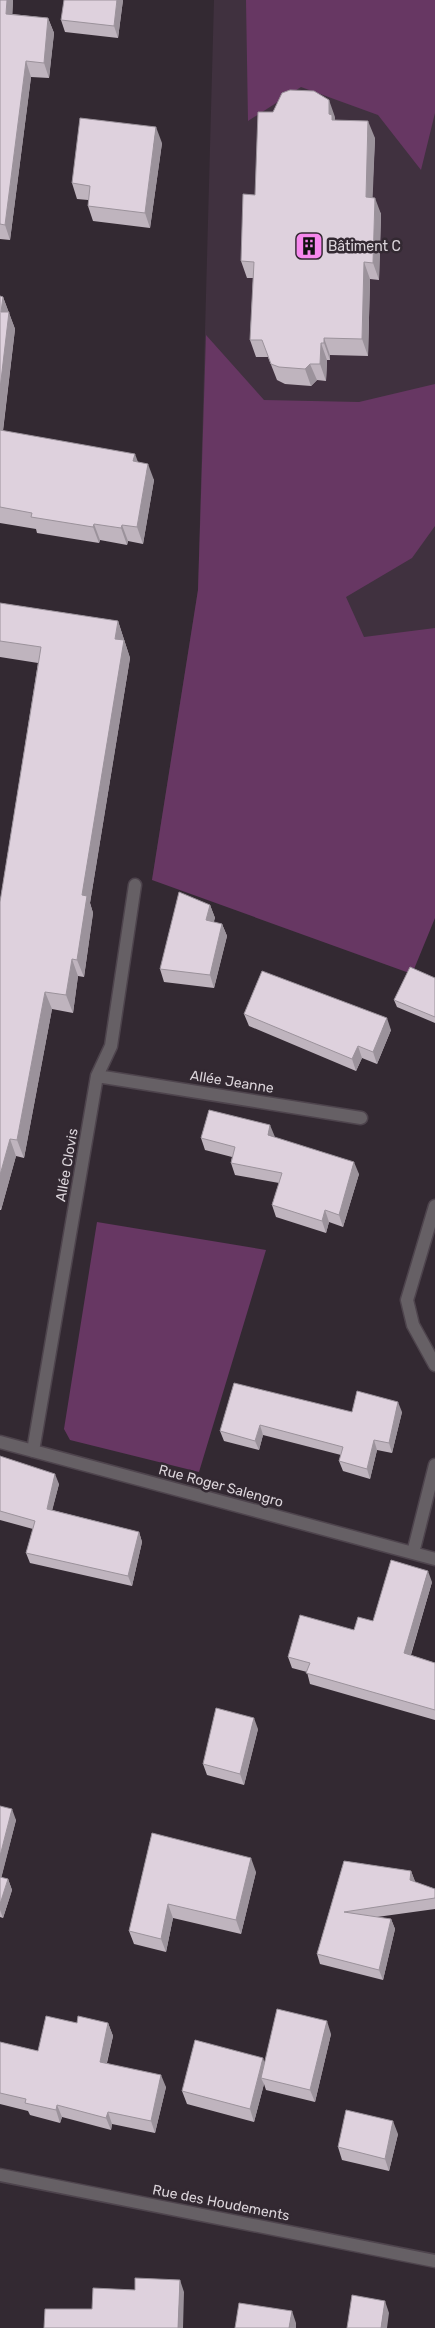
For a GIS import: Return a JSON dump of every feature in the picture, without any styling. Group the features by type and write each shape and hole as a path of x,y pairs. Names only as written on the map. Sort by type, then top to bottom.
{"street":[{"name":"Allée Clovis","path":"33,1452 97,1076 111,1046 135,885"},
{"name":"Allée Jeanne","path":"97,1076 361,1118"},
{"path":"435,1206 407,1300 413,1324 435,1364"},
{"name":"Rue Roger Salengro","path":"0,1442 435,1560"},
{"path":"413,1553 435,1464"},
{"name":"Rue des Houdements","path":"0,2175 435,2261"}],"shaded area":[{"path":"214,0 435,0 435,918 152,880 198,590"},
{"path":"246,0 435,0 435,113 421,170 378,115 301,87 248,121"},
{"path":"206,335 264,400 359,402 435,384 435,526 412,558 346,597 364,637 435,628 435,918 412,974 152,880 198,590"},
{"path":"97,1222 266,1250 199,1472 70,1440 64,1429"}],"building":[{"path":"0,0 7,0 6,14 48,18 44,63 26,61 5,225 0,224"},
{"path":"64,0 117,0 114,26 61,20"},
{"name":"Bâtiment C","path":"290,90 314,91 329,100 329,114 332,115 332,120 368,121 366,197 375,198 373,263 364,262 362,339 324,338 324,343 321,343 320,364 310,364 305,369 279,367 271,364 262,340 250,340 254,262 241,261 243,194 255,195 258,112 273,112 282,93"},
{"path":"80,118 156,127 145,213 88,206 90,186 72,183"},
{"path":"0,296 3,297 1,312 9,312 0,389"},
{"path":"0,430 135,454 133,461 148,464 137,527 122,525 121,528 94,524 93,527 31,517 32,513 0,507"},
{"path":"0,603 118,621 115,639 124,640 82,895 87,896 77,960 72,959 66,995 45,992 17,1140 10,1139 0,1175 0,902 41,647 0,641"},
{"path":"179,892 210,905 206,920 222,924 210,975 160,969"},
{"path":"410,967 435,978 435,1017 394,1000"},
{"path":"262,971 387,1018 373,1052 358,1046 352,1059 244,1014"},
{"path":"209,1110 270,1125 268,1135 354,1162 339,1215 325,1210 322,1221 272,1205 282,1173 231,1163 235,1147 201,1138"},
{"path":"234,1383 352,1412 357,1391 398,1402 389,1443 374,1440 367,1469 339,1461 343,1447 260,1425 255,1441 220,1431"},
{"path":"0,1456 55,1474 47,1509 139,1532 128,1576 26,1553 35,1521 0,1511"},
{"path":"391,1560 428,1571 404,1653 435,1663 435,1710 306,1673 310,1663 288,1657 300,1615 354,1630 358,1617 373,1621"},
{"path":"216,1708 254,1718 240,1774 203,1764"},
{"path":"0,1806 12,1809 0,1856"},
{"path":"152,1833 251,1858 236,1920 168,1904 161,1939 129,1931"},
{"path":"344,1861 411,1871 410,1880 435,1889 435,1898 344,1912 391,1919 379,1970 317,1954"},
{"path":"0,1877 8,1879 0,1904"},
{"path":"277,2009 327,2021 310,2090 261,2078"},
{"path":"46,2016 77,2023 78,2016 108,2023 100,2062 161,2075 151,2121 108,2112 106,2118 57,2105 56,2110 25,2103 26,2099 0,2093 0,2042 38,2051"},
{"path":"195,2040 263,2058 250,2109 182,2091"},
{"path":"346,2110 393,2121 385,2159 338,2147"},
{"path":"135,2278 180,2280 178,2328 44,2328 45,2309 92,2309 93,2288 135,2290"},
{"path":"352,2295 385,2301 381,2328 347,2328"},
{"path":"239,2303 292,2311 289,2328 235,2328"}],"place":[{"name":"Bâtiment C","path":"309,246"}]}
